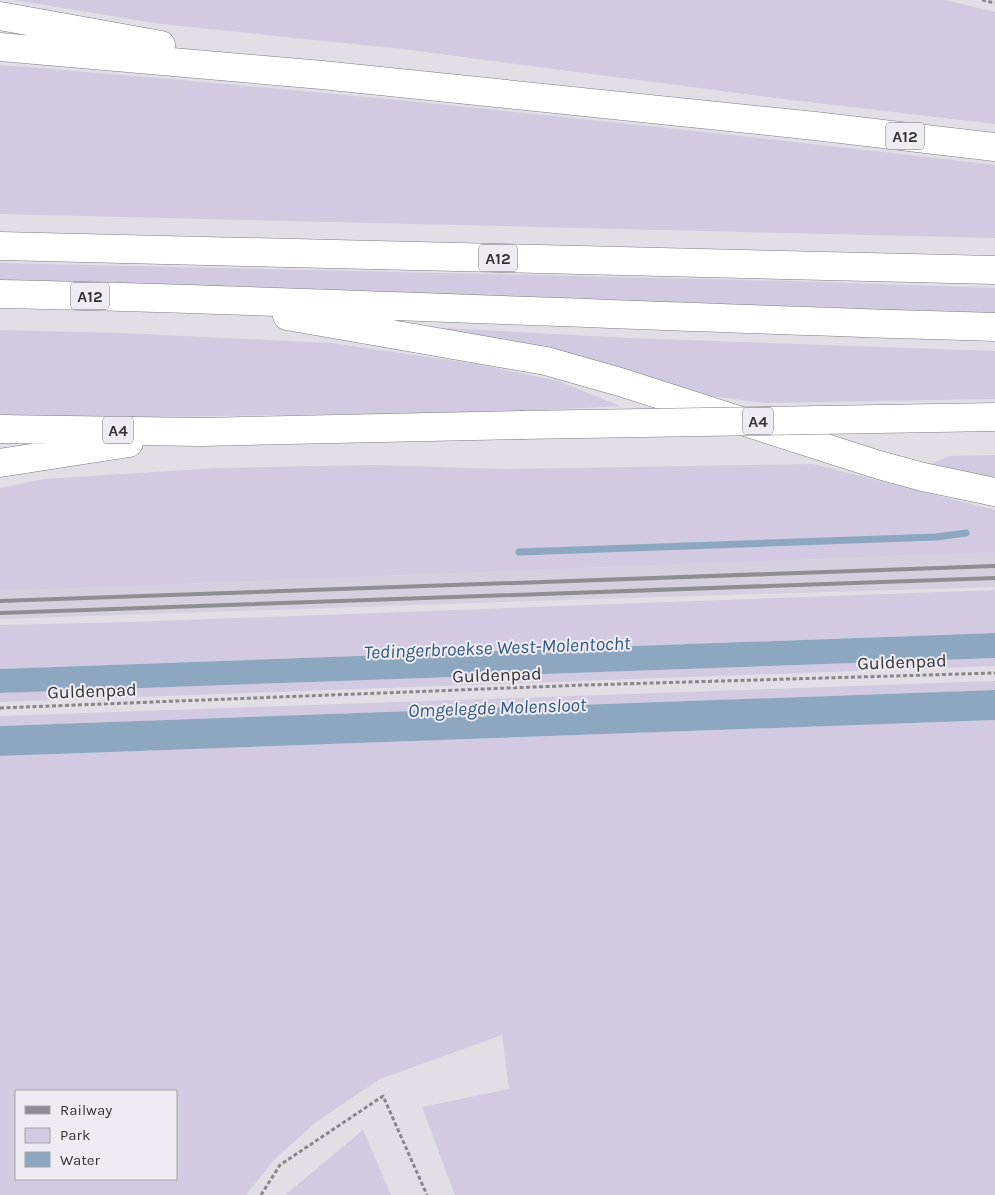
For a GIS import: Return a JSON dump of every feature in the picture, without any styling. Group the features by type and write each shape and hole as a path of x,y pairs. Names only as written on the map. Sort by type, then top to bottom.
{"highway":[{"name":"A12","path":"0,16 322,74"},
{"name":"A12","path":"0,47 322,74 995,147"},
{"name":"A12","path":"0,246 995,270"},
{"name":"A12","path":"0,294 179,298 806,322 995,327"},
{"name":"A12","path":"179,298 546,361 620,382 879,465 923,477 995,492"},
{"name":"A4","path":"0,428 201,432 995,417"},
{"name":"A4","path":"0,463 201,432"}],"path":[{"path":"982,0 995,3"},
{"name":"Guldenpad","path":"0,708 585,685 995,673"},
{"path":"261,1195 280,1165 383,1096 427,1195"}],"shaded area":[{"path":"995,552 995,587 0,619 0,591"}],"green space":[{"path":"13,0 945,0 995,12 995,124 783,99 402,49 161,24"},
{"path":"0,65 498,110 995,165 995,238 0,214"},
{"path":"0,263 791,281 995,288 995,317 0,283"},
{"path":"444,328 631,338 995,351 995,399 764,403 635,386 447,337"},
{"path":"0,330 123,333 330,343 478,364 558,381 620,406 506,412 0,419"},
{"path":"995,455 995,482 918,470 949,456"},
{"path":"813,464 995,510 995,552 0,591 0,488 44,479 216,468 375,465 503,469"},
{"path":"995,590 995,633 0,669 0,625 130,622"},
{"path":"995,658 995,666 0,702 0,693"},
{"path":"995,681 995,690 0,726 0,716"},
{"path":"995,720 995,1195 455,1195 422,1107 509,1089 502,1035 380,1079 316,1122 274,1160 246,1195 0,1195 0,756"},
{"path":"363,1130 391,1195 285,1195"}],"water":[{"path":"995,633 995,658 0,693 0,669"},
{"path":"995,690 995,720 0,756 0,726"}],"waterway":[{"path":"519,552 936,537 966,533"}],"railway":[{"path":"0,601 995,566"},
{"path":"0,613 995,578"}],"water label":[{"name":"Tedingerbroekse West-Molentocht","path":"497,647"},
{"name":"Omgelegde Molensloot","path":"497,707"}]}
